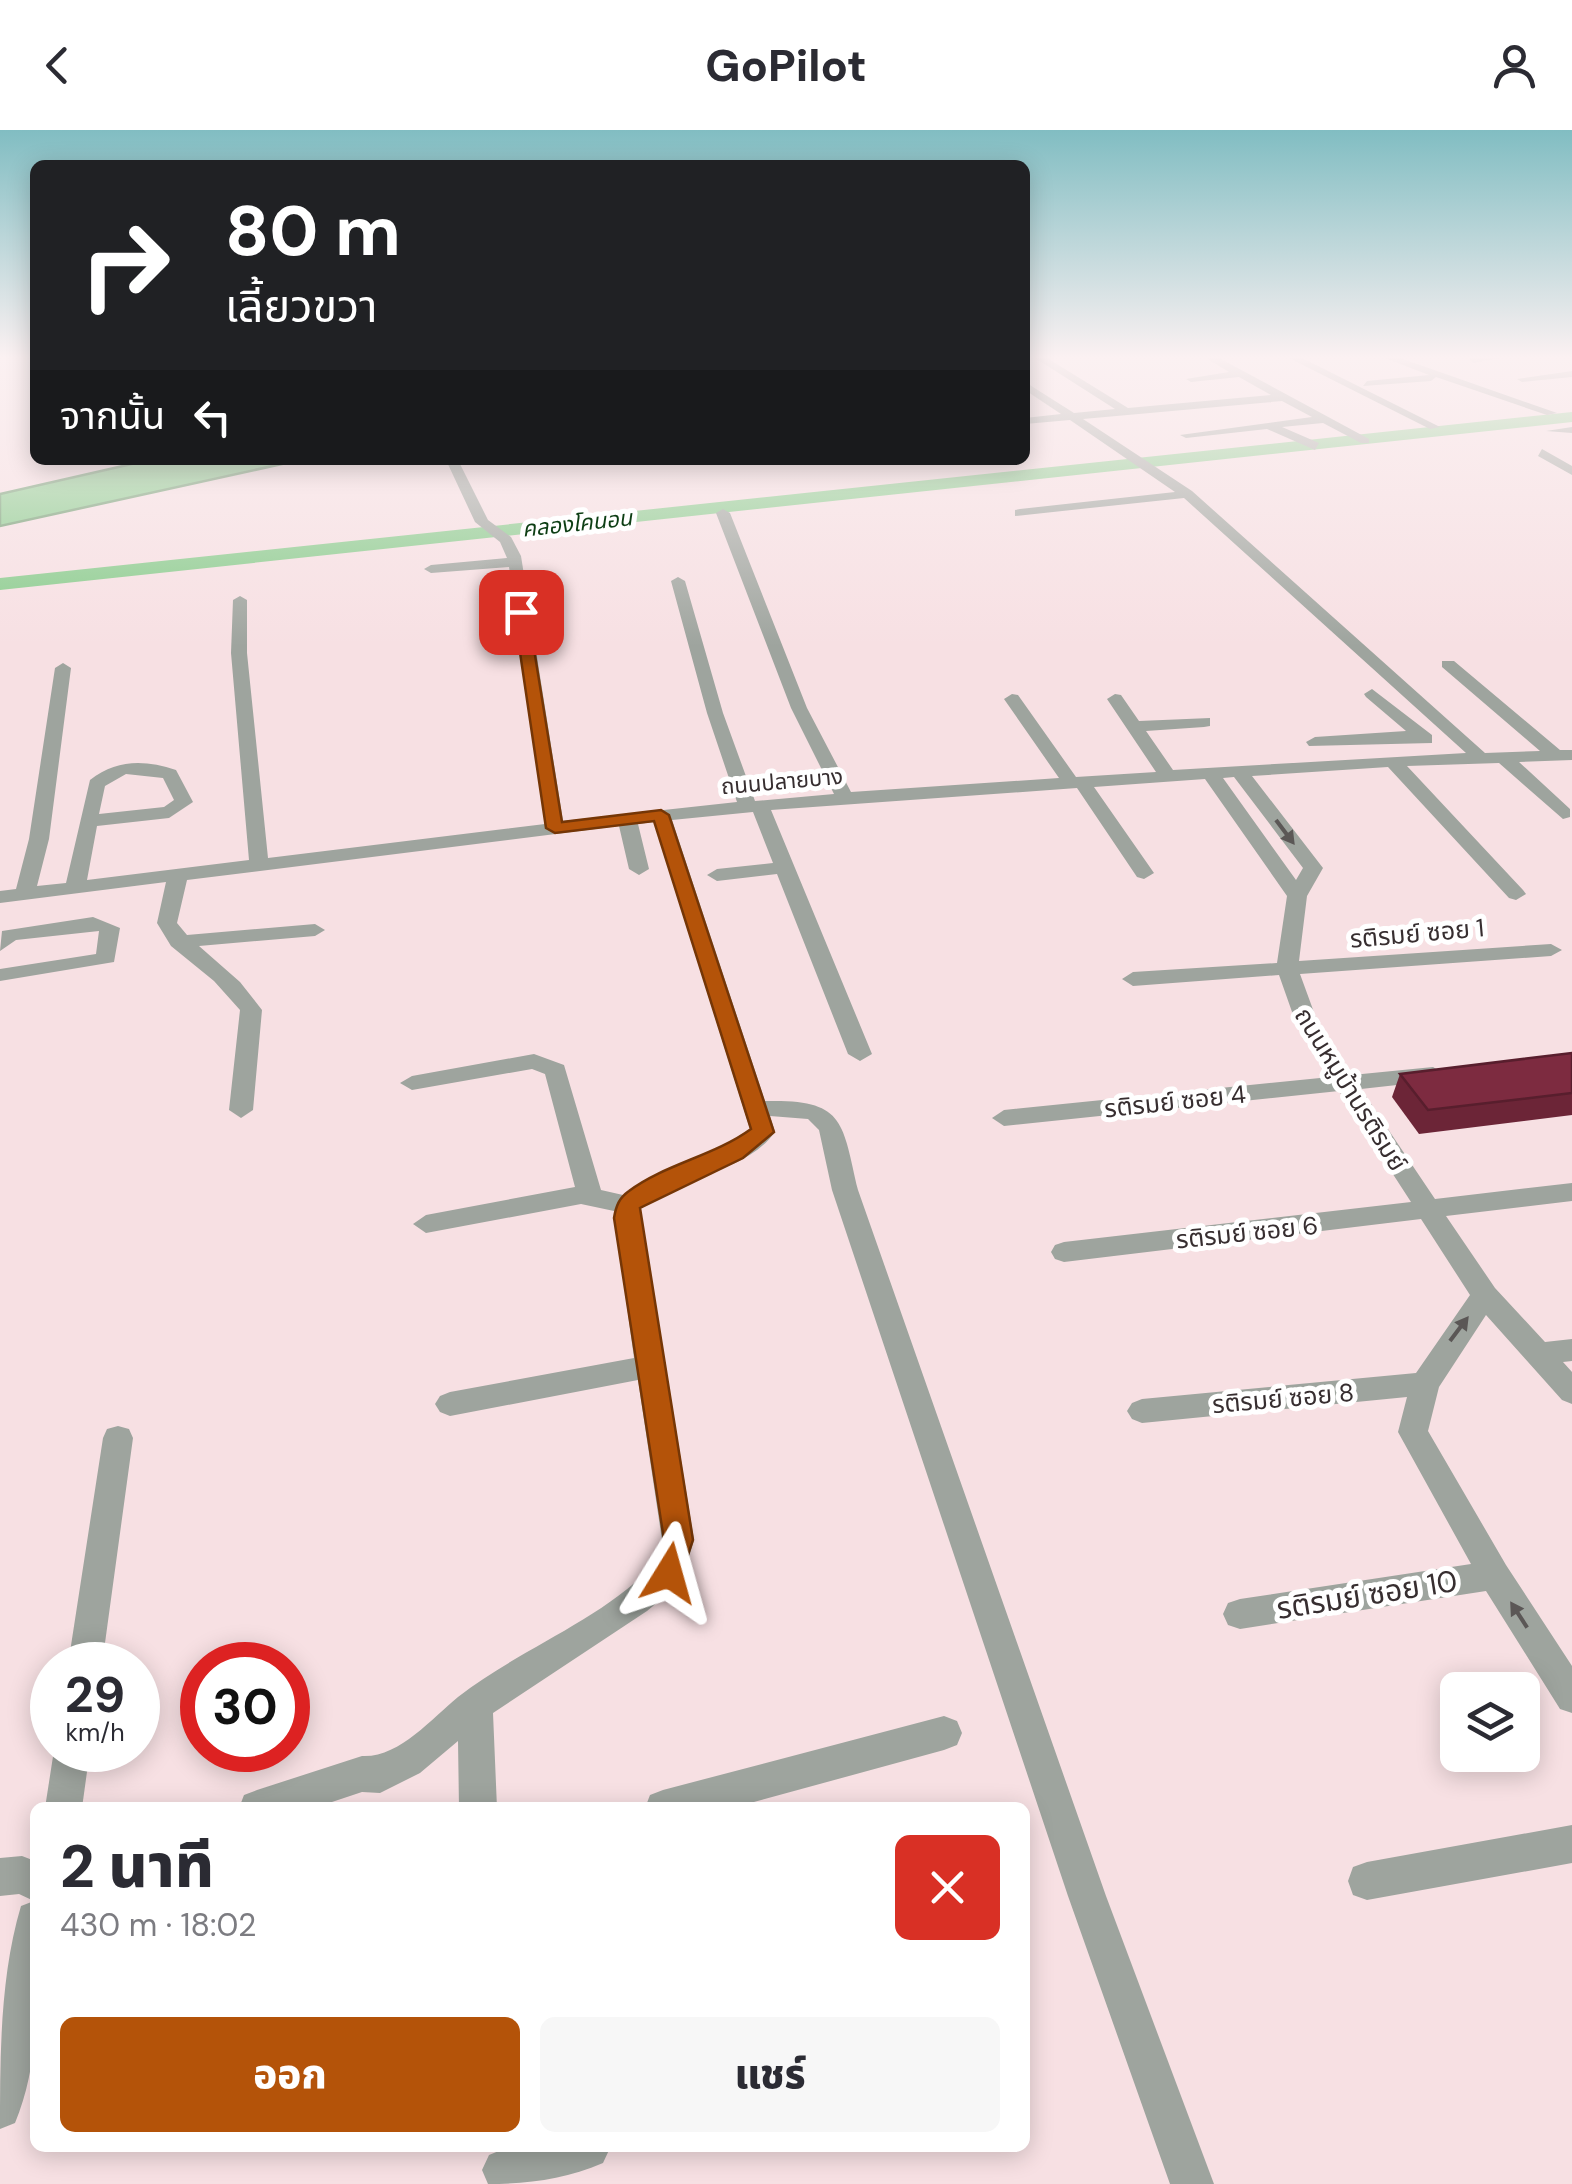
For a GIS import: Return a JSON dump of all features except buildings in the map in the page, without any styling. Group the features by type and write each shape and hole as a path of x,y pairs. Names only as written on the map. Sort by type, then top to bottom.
{"street":[{"path":"1127,454 1187,494 1479,756"},
{"path":"1543,454 1572,471"},
{"path":"454,465 470,502 515,562 555,828"},
{"path":"1020,513 1187,494"},
{"path":"723,513 799,708 844,798"},
{"path":"431,569 515,562"},
{"path":"678,581 715,712 754,806 786,867 860,1054"},
{"path":"240,600 240,654 259,865"},
{"path":"1448,664 1564,755"},
{"path":"26,894 39,839 62,668"},
{"path":"1372,694 1449,758"},
{"path":"1012,699 1144,873"},
{"path":"1115,699 1168,776"},
{"path":"1134,727 1204,722"},
{"path":"1314,742 1421,735"},
{"name":"ถนนปลายบาง","path":"0,897 754,806 1076,781 1479,756 1564,755"},
{"path":"1502,756 1562,813"},
{"path":"1394,761 1516,894"},
{"path":"75,888 96,784 109,773 130,766 170,774 184,802 170,812 89,821"},
{"name":"ถนนหมูบ้านรติรมย์","path":"1239,771 1312,868 1298,896 1287,969 1308,1026 1485,1294 1572,1392"},
{"path":"1210,773 1298,896"},
{"path":"276,1802 362,1774 380,1775 407,1761 475,1706 635,1602 669,1573 678,1540 626,1218 628,1205 639,1195 763,1132 661,815"},
{"path":"627,819 638,870"},
{"path":"717,875 786,867"},
{"path":"178,875 167,923 178,942 243,996 251,1010 241,1110"},
{"path":"0,944 10,935 93,924 110,928 106,956 99,960 0,975"},
{"path":"178,942 315,930"},
{"name":"รติรมย์ ซอย 1","path":"1133,979 1552,950"},
{"path":"412,1082 534,1061 556,1070 590,1196"},
{"name":"รติรมย์ ซอย 4","path":"1004,1118 1459,1071"},
{"path":"757,1109 810,1106 823,1114 831,1128 846,1190 1087,1896 1192,2184"},
{"name":"รติรมย์ ซอย 6","path":"1064,1252 1572,1192"},
{"path":"426,1224 590,1196 628,1205"},
{"path":"1485,1294 1425,1384 1413,1432 1494,1575 1572,1697"},
{"path":"1540,1354 1572,1350"},
{"path":"450,1404 650,1366"},
{"name":"รติรมย์ ซอย 8","path":"1142,1411 1425,1384"},
{"path":"87,1642 118,1438"},
{"name":"รติรมย์ ซอย 10","path":"1240,1614 1494,1575"},
{"path":"475,1706 478,1802"},
{"path":"685,1802 944,1733"},
{"path":"64,1802 69,1772"},
{"path":"1367,1880 1572,1844"},
{"path":"0,1877 22,1875 30,1879"},
{"path":"0,2108 30,1947"},
{"path":"504,2167 570,2152"}],"shaded area":[{"path":"127,465 277,465 0,526 0,494"}],"waterway":[{"name":"คลองโคนอน","path":"0,584 1225,454"}],"route":[{"path":"521,612 555,828 661,815 752,1084 763,1132 734,1152 639,1195 628,1205 626,1218 678,1540 669,1573"}]}
